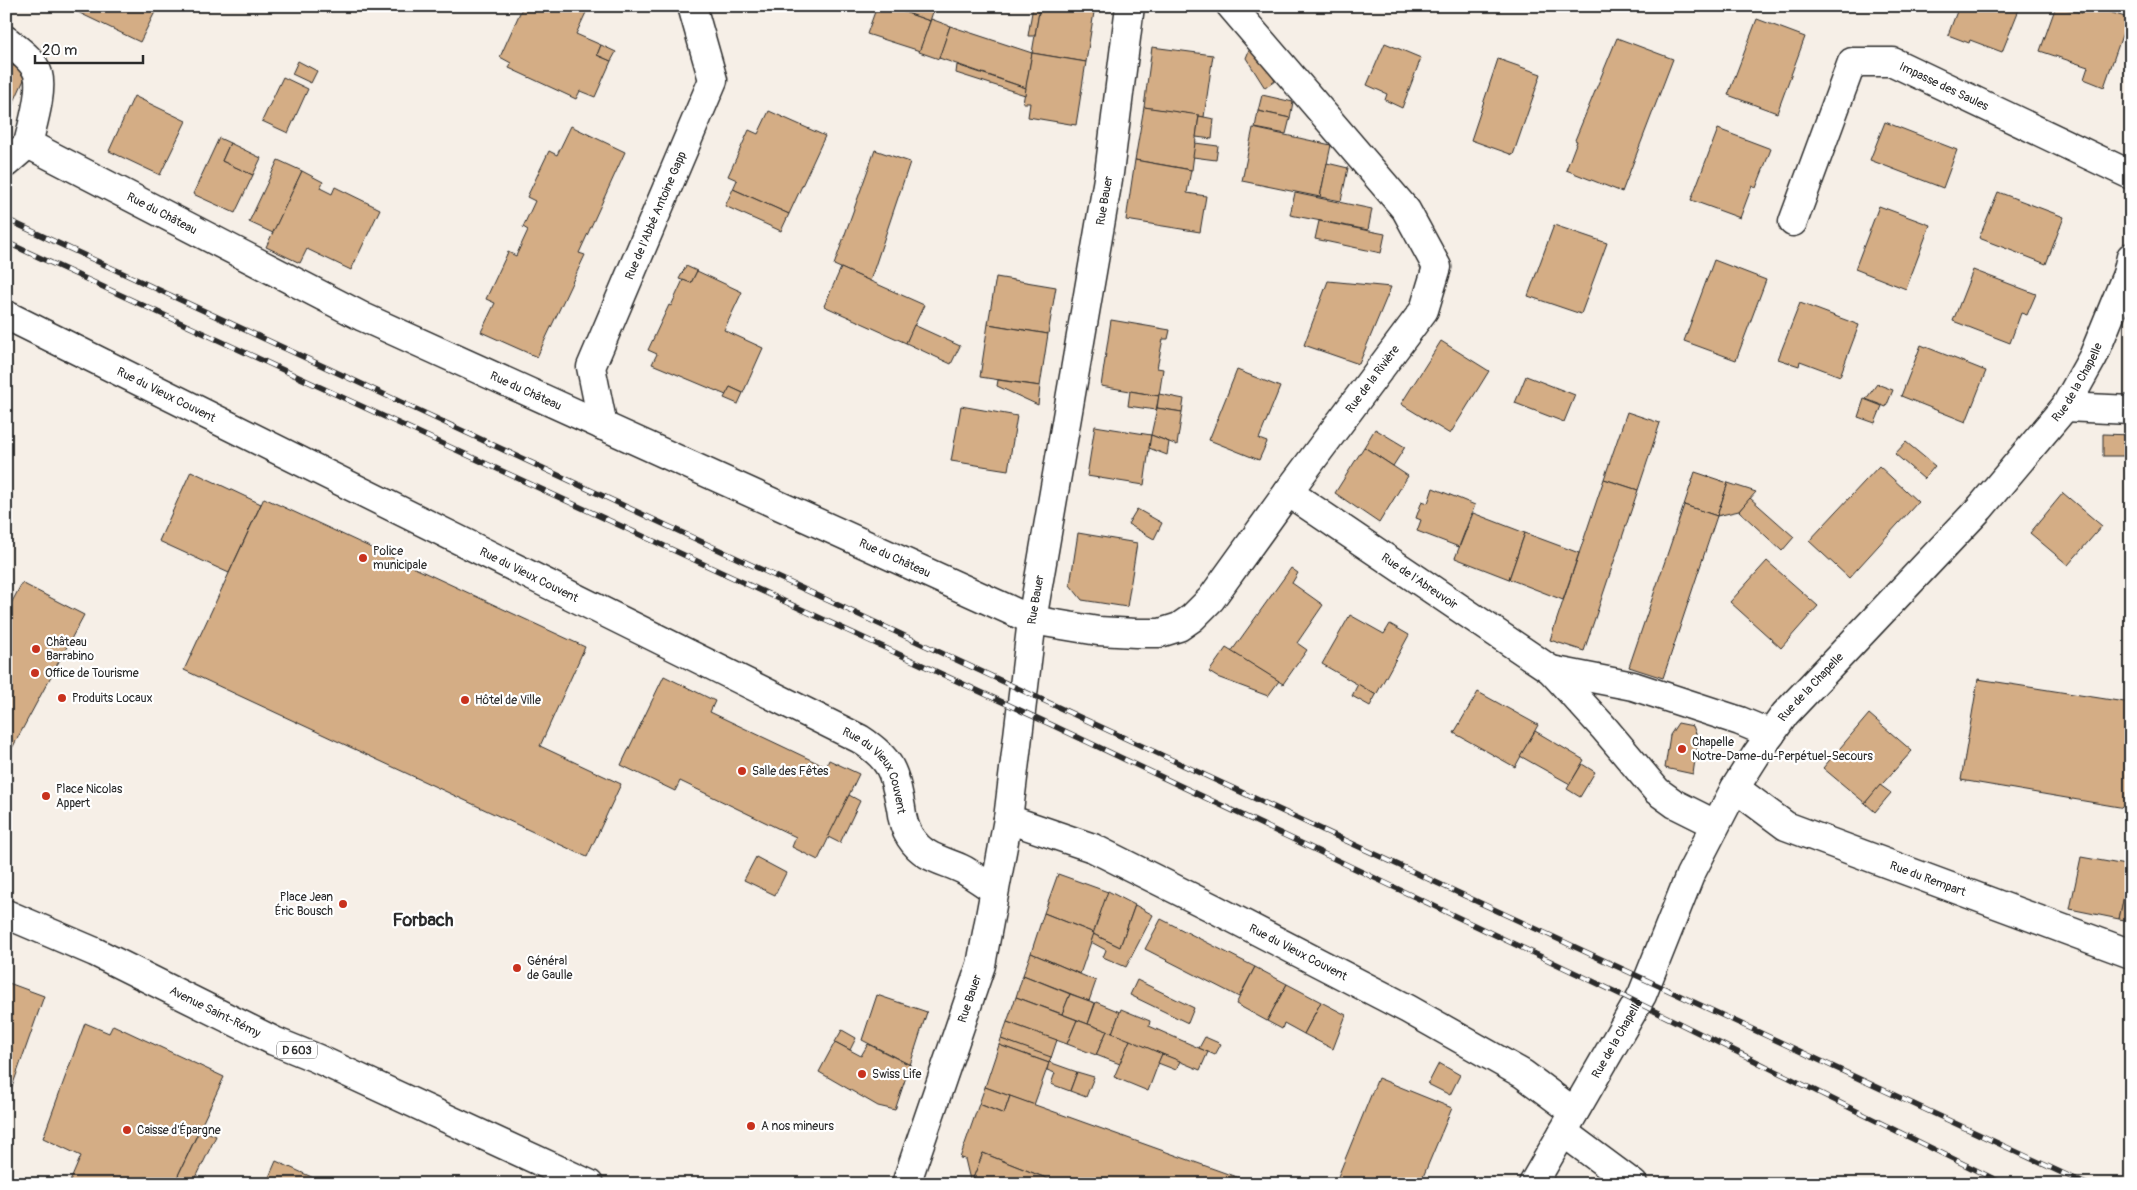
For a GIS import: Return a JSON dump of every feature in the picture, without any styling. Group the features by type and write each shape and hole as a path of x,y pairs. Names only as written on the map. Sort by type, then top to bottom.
{"street":[{"name":"Rue de l'Abbé Antoine Gapp","path":"603,426 591,367 713,80 692,6"},
{"name":"Rue Bauer","path":"906,1184 981,965 993,889 1008,819 1032,620 1109,173 1130,6"},
{"name":"Rue de la Rivière","path":"1032,620 1098,631 1136,633 1160,633 1179,627 1211,599 1424,310 1437,267 1406,210 1231,6"},
{"path":"6,40 30,61 38,74 40,88 28,144 6,163"},
{"name":"Impasse des Saules","path":"1793,222 1852,62 1893,62 2131,175"},
{"name":"Rue du Château","path":"28,144 363,317 1032,620"},
{"name":"Rue de la Chapelle","path":"1533,1184 1642,995 1690,876 1735,788 1785,714 1980,508 2065,407 2094,357 2127,274 2131,257"},
{"name":"Rue du Vieux Couvent","path":"6,315 860,739 877,750 887,761 896,780 903,820 910,837 924,852 938,861 963,870 993,889"},
{"path":"2065,407 2131,410"},
{"name":"Rue de l'Abreuvoir","path":"1288,492 1551,670 1604,728 1657,791 1676,804 1715,824"},
{"name":"Rue de l'Abreuvoir","path":"1551,670 1633,686 1740,721 1770,734"},
{"name":"Rue du Rempart","path":"1735,788 1786,826 2131,954"},
{"name":"Rue du Vieux Couvent","path":"1008,819 1093,848 1222,912 1408,1009 1523,1074 1633,1184"},
{"name":"Avenue Saint-Rémy","path":"6,914 95,952 274,1041 316,1058 589,1184"}],"building":[{"path":"65,6 158,6 140,42"},
{"path":"523,6 589,6 576,34 601,45 597,55 611,61 595,97 580,91 576,99 509,68 511,63 500,57"},
{"path":"877,6 887,6 930,21 920,51 867,34"},
{"path":"887,6 935,6 930,21"},
{"path":"1033,6 1040,6 1035,36 1028,36"},
{"path":"1040,6 1095,6 1086,62 1032,53"},
{"path":"1959,6 2020,7 2002,52 1970,40 1969,43 1948,35"},
{"path":"2056,6 2082,13 2084,6 2091,6 2128,18 2104,87 2084,79 2088,67 2040,51"},
{"path":"931,19 950,26 939,59 919,52"},
{"path":"1757,19 1805,37 1777,113 1728,95"},
{"path":"950,26 1032,53 1026,88 939,58"},
{"path":"1617,38 1673,59 1622,192 1566,170 1577,141 1575,140"},
{"path":"1252,43 1275,81 1265,88 1246,58"},
{"path":"1385,43 1421,58 1402,108 1385,100 1387,94 1367,85"},
{"path":"601,45 616,52 611,61 597,55"},
{"path":"1152,47 1213,55 1204,117 1144,107"},
{"path":"1032,53 1086,62 1076,125 1028,117 1030,103 1023,103"},
{"path":"1498,59 1541,74 1513,155 1471,140"},
{"path":"298,61 317,71 311,83 292,74"},
{"path":"6,62 27,73 9,113 6,112"},
{"path":"957,65 1026,88 1025,95 956,73"},
{"path":"283,77 308,89 288,133 262,121"},
{"path":"1262,95 1293,102 1290,118 1258,111"},
{"path":"134,96 186,121 160,175 109,151"},
{"path":"1144,107 1199,115 1192,170 1135,160"},
{"path":"769,111 825,136 789,214 733,189 737,180 728,176 749,130 758,134"},
{"path":"1258,111 1290,118 1286,134 1255,128"},
{"path":"1199,116 1214,119 1212,139 1196,137"},
{"path":"1885,122 1957,150 1943,188 1870,160"},
{"path":"571,126 625,152 579,253 585,255 537,357 481,332 495,303 486,299 508,252 516,256 528,230 523,227 535,201 527,197 549,151 557,155"},
{"path":"1253,128 1331,145 1320,197 1242,181"},
{"path":"1718,129 1771,149 1756,188 1752,186 1740,218 1691,200"},
{"path":"219,138 230,143 222,161 253,175 235,213 193,194"},
{"path":"230,143 261,158 253,175 222,161"},
{"path":"1195,143 1218,146 1216,160 1193,157"},
{"path":"875,150 910,162 870,281 834,265"},
{"path":"278,160 302,171 273,233 249,222"},
{"path":"1135,160 1191,170 1187,193 1206,196 1200,232 1126,220"},
{"path":"1327,163 1348,168 1341,201 1320,197"},
{"path":"302,171 323,182 320,188 332,194 335,187 380,209 351,270 307,249 300,263 266,247"},
{"path":"733,189 789,214 781,231 725,206"},
{"path":"1998,192 2064,217 2046,264 1979,238"},
{"path":"1295,193 1372,209 1368,230 1290,215"},
{"path":"1879,206 1930,225 1906,289 1855,269"},
{"path":"1319,221 1385,234 1381,253 1315,239"},
{"path":"1554,225 1607,243 1581,314 1528,296"},
{"path":"1714,260 1766,280 1736,360 1684,341"},
{"path":"686,266 697,271 691,283 679,279"},
{"path":"841,268 924,305 906,343 824,306"},
{"path":"1973,270 2036,294 2027,315 2021,313 2010,343 1953,321"},
{"path":"697,271 742,292 724,330 763,348 743,393 730,387 726,395 652,364 657,354 648,350 669,305 671,306 683,280 691,283"},
{"path":"996,277 1056,287 1048,334 988,324"},
{"path":"1328,281 1391,287 1359,364 1304,345"},
{"path":"1800,303 1859,325 1840,376 1800,361 1799,366 1778,359"},
{"path":"1111,320 1170,330 1168,339 1163,339 1157,368 1163,369 1159,396 1101,386"},
{"path":"988,324 1048,334 1040,386 980,377"},
{"path":"914,325 960,346 951,364 906,343"},
{"path":"1441,341 1489,371 1450,434 1401,404"},
{"path":"1921,345 1986,371 1966,422 1901,396"},
{"path":"1237,370 1280,387 1259,439 1267,442 1259,460 1209,440"},
{"path":"1526,376 1575,395 1564,422 1515,403"},
{"path":"998,380 1040,386 1038,405 997,386"},
{"path":"1877,384 1893,390 1886,407 1866,399"},
{"path":"730,387 743,393 738,404 724,398"},
{"path":"1130,391 1159,396 1156,410 1128,406"},
{"path":"1159,394 1184,399 1182,412 1157,408"},
{"path":"1864,399 1882,406 1875,423 1858,417"},
{"path":"961,406 1017,416 1008,470 951,461"},
{"path":"1157,408 1182,412 1177,445 1151,435"},
{"path":"1627,412 1660,423 1638,490 1604,479"},
{"path":"1095,426 1151,435 1144,485 1087,476"},
{"path":"1375,429 1405,447 1393,466 1364,447"},
{"path":"2103,434 2131,435 2131,456 2103,456"},
{"path":"1151,435 1169,442 1167,455 1149,448"},
{"path":"1906,442 1935,466 1924,479 1895,454"},
{"path":"1364,447 1408,476 1379,523 1335,493"},
{"path":"1879,466 1918,502 1849,578 1809,541"},
{"path":"191,471 261,504 229,573 159,541"},
{"path":"1695,472 1728,483 1717,516 1684,505"},
{"path":"1604,479 1638,490 1584,651 1550,640"},
{"path":"1728,483 1756,492 1739,511 1717,516"},
{"path":"1433,488 1475,505 1459,547 1417,531 1421,520 1416,518 1422,501 1428,503"},
{"path":"2063,493 2102,526 2068,565 2030,533"},
{"path":"264,498 585,647 540,746 621,784 587,857 184,670"},
{"path":"1750,498 1794,537 1782,551 1739,511"},
{"path":"1684,505 1717,516 1663,678 1629,667"},
{"path":"1137,509 1162,523 1154,539 1128,524"},
{"path":"1473,513 1525,533 1509,579 1455,558"},
{"path":"1078,533 1137,543 1127,607 1082,600 1070,585"},
{"path":"1525,533 1579,553 1563,600 1509,579"},
{"path":"1767,561 1818,606 1781,648 1730,602"},
{"path":"1291,568 1298,573 1292,583 1323,605 1297,643 1307,650 1283,684 1231,652"},
{"name":"Château Barrabino","path":"22,583 84,615 9,754 6,753 6,613"},
{"path":"1350,615 1384,634 1390,624 1409,635 1376,695 1322,664"},
{"path":"1226,648 1279,681 1268,696 1217,677 1209,672"},
{"name":"Salle des Fêtes","path":"664,676 715,701 710,712 826,767 829,760 859,774 818,860 792,847 796,837 680,781 675,791 621,765"},
{"path":"1978,679 2131,703 2131,809 1961,780"},
{"path":"1358,684 1376,695 1370,706 1352,696"},
{"path":"1478,692 1538,725 1515,767 1454,733"},
{"path":"1869,714 1912,751 1865,803 1823,768"},
{"name":"Chapelle Notre-Dame-du-Perpétuel-Secours","path":"1678,723 1693,726 1698,739 1693,774 1665,768 1670,735"},
{"path":"1535,731 1584,760 1570,784 1520,756"},
{"path":"1582,764 1595,772 1580,797 1567,789"},
{"path":"1880,785 1891,793 1875,812 1865,803"},
{"path":"849,795 860,801 840,843 828,837"},
{"path":"756,857 786,873 775,895 744,880"},
{"path":"2081,857 2131,866 2119,919 2070,909"},
{"path":"2129,872 2131,872 2131,921 2119,919"},
{"path":"1058,874 1108,892 1094,933 1044,913"},
{"path":"1108,891 1135,905 1120,947 1093,934"},
{"path":"1135,905 1153,915 1126,967 1103,957 1106,950 1091,942 1093,934 1120,947"},
{"path":"1044,913 1094,933 1080,974 1031,953"},
{"path":"1161,919 1255,967 1239,997 1145,949"},
{"path":"1031,953 1096,981 1089,1001 1023,975"},
{"path":"1255,967 1287,984 1267,1021 1236,1004"},
{"path":"1023,975 1070,994 1062,1014 1016,997"},
{"path":"1137,980 1194,1008 1188,1023 1130,995"},
{"path":"6,982 44,996 6,1104"},
{"path":"1287,984 1321,1002 1304,1034 1284,1023 1282,1029 1267,1021"},
{"path":"1070,994 1095,1003 1088,1024 1062,1014"},
{"path":"877,995 927,1012 910,1065 862,1040"},
{"path":"1016,997 1077,1020 1067,1044 1007,1022"},
{"path":"1096,1002 1120,1012 1112,1033 1088,1024"},
{"path":"1321,1002 1346,1015 1333,1049 1304,1034"},
{"path":"1121,1009 1150,1021 1149,1026 1208,1052 1200,1070 1112,1033"},
{"path":"1077,1020 1107,1031 1096,1055 1067,1044"},
{"path":"1007,1022 1057,1040 1051,1058 1001,1039"},
{"path":"85,1023 109,1033 113,1025 224,1077 174,1184 69,1184 81,1156 43,1138"},
{"path":"842,1030 856,1038 850,1050 835,1042"},
{"path":"1107,1031 1130,1040 1120,1064 1096,1055"},
{"path":"1205,1037 1221,1044 1215,1055 1199,1048"},
{"path":"1001,1039 1051,1057 1049,1063 999,1045"},
{"path":"1130,1040 1162,1054 1148,1091 1114,1077"},
{"path":"835,1042 861,1056 868,1044 910,1065 895,1110 878,1106 819,1072"},
{"path":"999,1045 1049,1063 1034,1105 985,1087"},
{"path":"1162,1054 1180,1061 1176,1070 1158,1063"},
{"path":"1049,1062 1077,1072 1070,1091 1051,1084 1055,1073 1047,1070"},
{"path":"1439,1063 1460,1075 1450,1095 1428,1084"},
{"path":"1077,1072 1094,1077 1086,1097 1070,1091"},
{"path":"1378,1078 1452,1108 1420,1184 1335,1184"},
{"path":"985,1087 1010,1096 1004,1114 979,1104"},
{"path":"1010,1096 1255,1184 1061,1184 983,1153 972,1181 970,1180 965,1159 960,1158 979,1104 1004,1114"},
{"path":"200,1129 216,1136 193,1184 174,1184"},
{"path":"983,1153 1061,1184 958,1184 963,1180 972,1181"},
{"path":"276,1161 327,1184 266,1184"},
{"path":"953,1179 960,1182 951,1184"}],"railway":[{"path":"6,219 2086,1184"},
{"path":"6,242 1052,725 1626,997 2004,1184"}],"place":[{"name":"Police municipale","path":"363,558"},
{"name":"Château Barrabino","path":"36,649"},
{"name":"Office de Tourisme","path":"35,673"},
{"name":"Produits Locaux","path":"62,698"},
{"name":"Hôtel de Ville","path":"465,700"},
{"name":"Chapelle Notre-Dame-du-Perpétuel-Secours","path":"1682,749"},
{"name":"Salle des Fêtes","path":"742,771"},
{"name":"Place Nicolas Appert","path":"46,796"},
{"name":"Place Jean Éric Bousch","path":"343,904"},
{"name":"Général de Gaulle","path":"517,968"},
{"name":"Swiss Life","path":"862,1074"},
{"name":"A nos mineurs","path":"751,1126"},
{"name":"Caisse d'Épargne","path":"127,1130"}],"district":[{"name":"Forbach","path":"423,920"}]}
